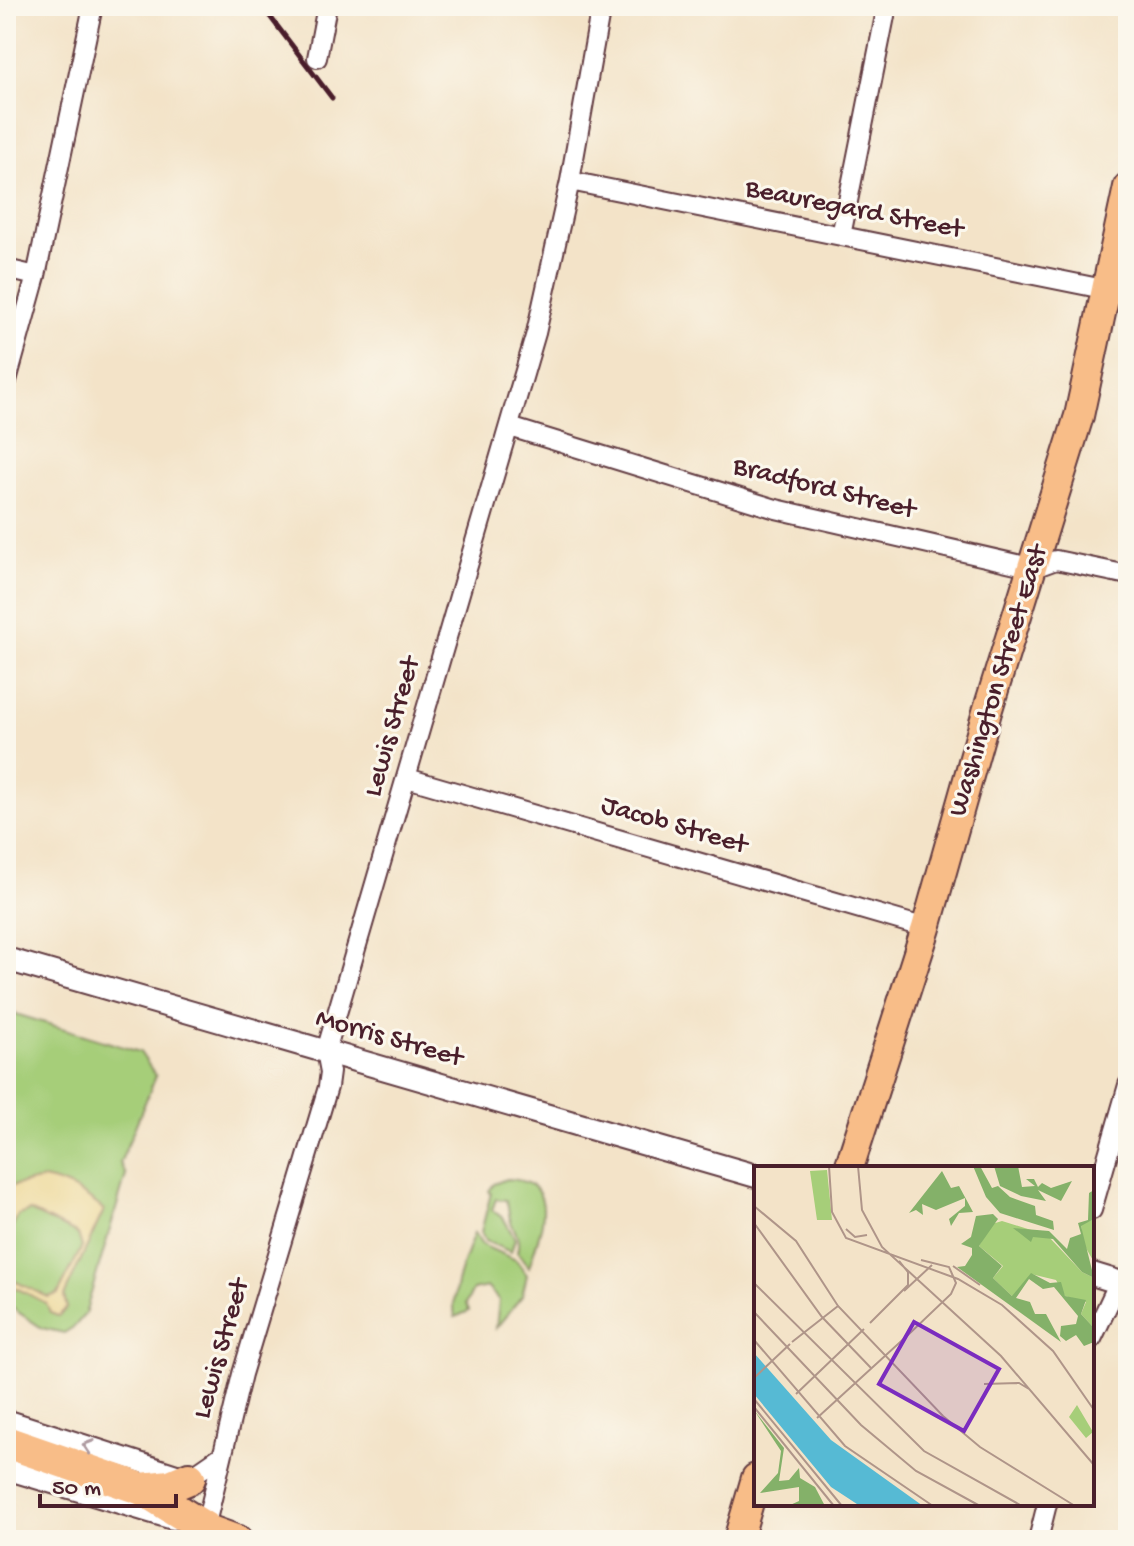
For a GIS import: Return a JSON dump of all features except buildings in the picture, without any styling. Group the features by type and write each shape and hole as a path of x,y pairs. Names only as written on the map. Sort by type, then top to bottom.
{"highway":[{"path":"7,1443 142,1489 205,1528"},
{"path":"142,1489 170,1486 189,1478"}],"main road":[{"name":"Washington Street East","path":"850,1166 926,928 987,712 1117,292 1128,187"},
{"path":"738,1540 754,1485"},
{"path":"205,1528 238,1540"}],"street":[{"path":"6,384 36,276 93,6"},
{"path":"317,58 327,6"},
{"name":"Lewis Street","path":"205,1528 242,1374 328,1087 330,1072 326,1051 536,333 570,181 601,6"},
{"path":"841,236 887,6"},
{"name":"Beauregard Street","path":"570,181 1117,292"},
{"path":"6,269 36,276"},
{"name":"Bradford Street","path":"510,427 776,509 1034,568 1056,560 1128,575"},
{"name":"Jacob Street","path":"407,778 926,928"},
{"name":"Morris Street","path":"6,959 754,1175"},
{"path":"1094,1203 1128,1085"},
{"path":"1094,1275 1124,1284 1094,1336"},
{"path":"7,1443 189,1478"},
{"path":"7,1443 205,1528"},
{"name":"Lewis Street","path":"189,1478 221,1456"},
{"path":"1038,1540 1046,1506"}],"green space":[{"path":"6,1011 140,1052 156,1076 120,1163 126,1175 85,1314 64,1333 42,1328 6,1304"},
{"path":"506,1179 524,1182 535,1189 541,1199 541,1225 529,1267 517,1252 518,1240 506,1200 496,1199 492,1210 504,1219 515,1239 511,1252 485,1241 481,1232 489,1191 494,1184"},
{"path":"474,1233 482,1245 516,1260 527,1275 522,1296 496,1328 499,1300 487,1287 473,1290 466,1304 469,1311 455,1317 456,1285"}],"sand":[{"path":"43,1179 76,1190 104,1210 64,1296 67,1308 58,1316 50,1313 46,1303 6,1283 6,1277 48,1297 58,1294 82,1247 78,1234 30,1211 18,1215 6,1240 6,1187"}],"railway":[{"path":"262,6 332,98"}]}
